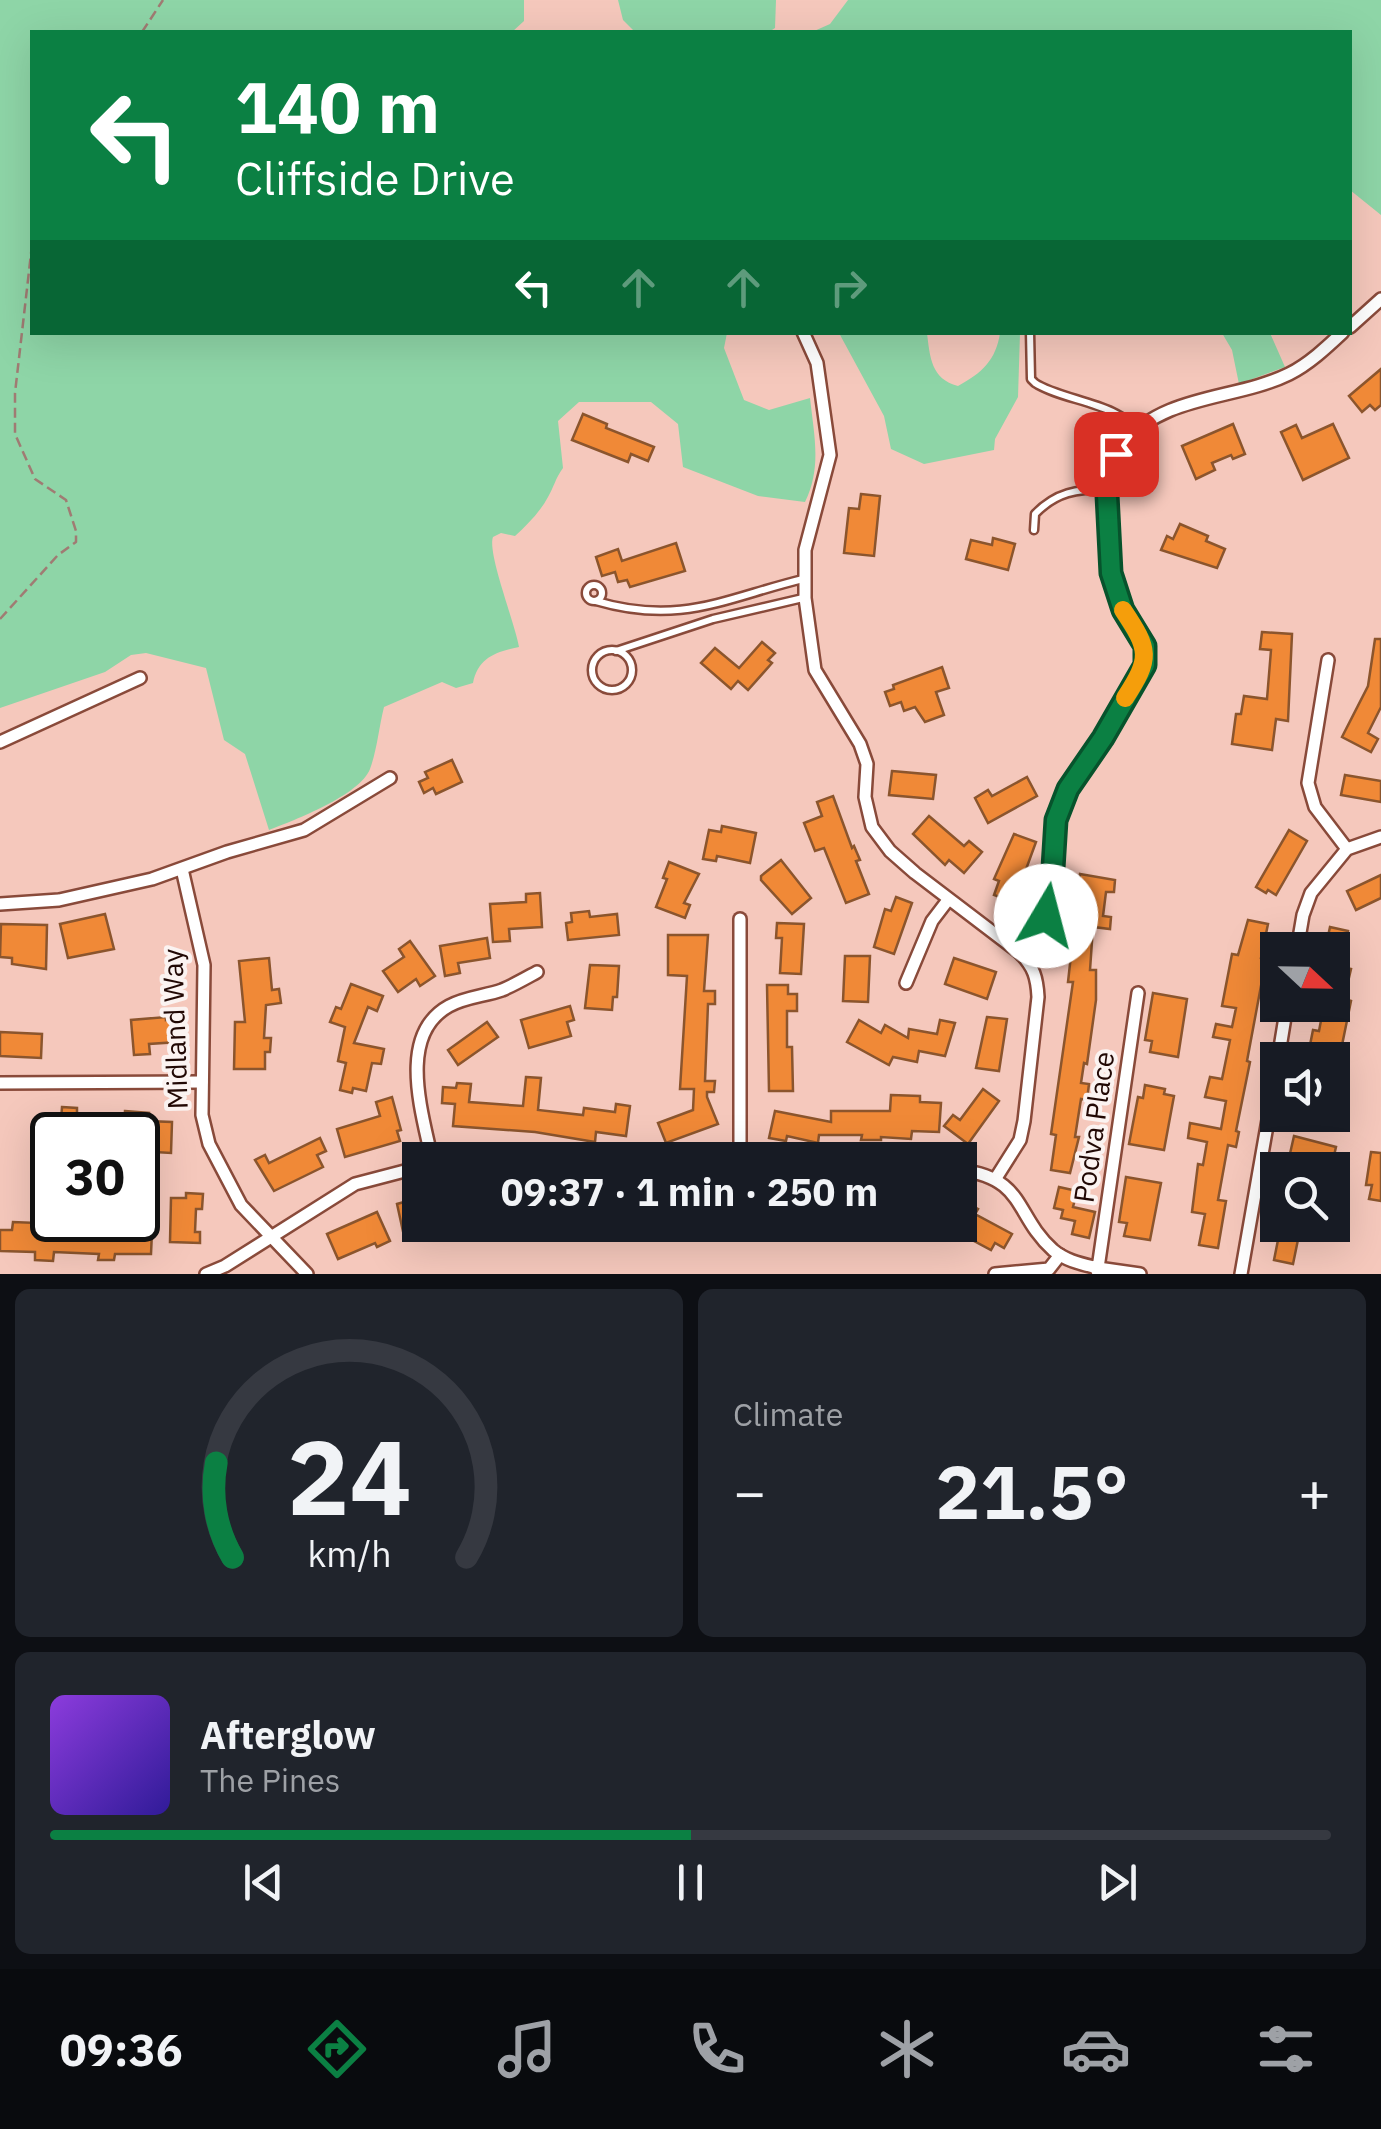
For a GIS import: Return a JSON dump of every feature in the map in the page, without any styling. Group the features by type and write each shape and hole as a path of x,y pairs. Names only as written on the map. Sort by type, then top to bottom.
{"street":[{"path":"1352,325 1381,299"},
{"path":"804,335 817,364 830,455 805,550 804,598 815,670 860,744 867,764 865,798 872,827 890,851 1033,966 1038,997 1020,1140 996,1178"},
{"path":"1020,953 1046,916 1056,820 1068,789 1145,665 1145,646 1123,610 1111,573 1108,489 1116,454 1135,433 1176,407 1259,386 1292,373 1340,335"},
{"path":"1328,660 1308,783 1315,807 1347,849"},
{"path":"0,742 140,678"},
{"path":"0,904 110,891 304,830 390,778"},
{"path":"1300,932 1312,893 1347,849 1381,837"},
{"name":"Midland Way","path":"182,869 204,965 202,1115 216,1162 240,1205 306,1274"},
{"path":"906,983 932,921 948,900"},
{"path":"740,919 740,1142"},
{"path":"428,1142 418,1093 418,1048 429,1024 448,1006 505,989 538,972"},
{"name":"Podva Place","path":"1097,1271 1138,993"},
{"path":"0,1082 202,1082"},
{"path":"1241,1274 1266,1132"},
{"path":"206,1274 355,1184 402,1172"},
{"path":"977,1174 996,1178 1008,1188 1060,1255 1097,1271 1140,1274"},
{"path":"995,1274 1049,1270 1060,1255"}],"lane":[{"path":"1030,335 1031,378 1035,383 1112,412 1131,422 1135,433"},
{"path":"1034,530 1035,514 1059,494 1108,489"},
{"path":"596,601 659,611 706,608 805,578"},
{"path":"616,650 630,661 632,673 621,688 608,690 597,682 592,670 602,653 713,619 804,598"}],"path":[{"path":"143,30 163,0"},
{"path":"0,619 76,542 66,500 35,479 15,434 15,393 30,262"}],"green space":[{"path":"0,0 524,0 524,21 514,30 30,30 30,335 727,335 724,348 744,400 769,410 810,398 815,463 805,502 758,496 683,467 678,424 651,402 579,402 558,421 563,468 545,503 515,536 501,533 493,537 494,558 519,647 489,658 475,674 473,683 456,688 442,682 384,707 372,762 364,779 326,806 269,830 245,754 224,740 206,668 146,653 131,655 105,672 0,708"},
{"path":"618,0 776,0 772,30 633,30 623,20"},
{"path":"848,0 1381,0 1381,215 1352,192 1352,30 816,30 830,24"},
{"path":"840,335 927,335 937,372 958,386 986,365 999,335 1020,335 1018,397 995,439 994,450 924,464 891,449 884,416"},
{"path":"1223,335 1271,335 1285,367 1239,384 1232,350"}],"building":[{"path":"1381,369 1381,405 1375,410 1370,405 1362,412 1349,396"},
{"path":"583,414 607,424 606,428 654,447 648,461 631,454 628,462 572,440"},
{"path":"1233,424 1245,454 1212,463 1215,470 1196,479 1182,446"},
{"path":"1333,424 1349,458 1303,480 1281,432 1296,425 1302,438"},
{"path":"861,494 880,496 874,556 844,553 849,508 859,509"},
{"path":"1180,524 1208,536 1206,541 1225,549 1217,568 1161,550 1167,536 1173,539"},
{"path":"993,538 1015,544 1008,570 966,559 971,540 992,545"},
{"path":"676,543 685,571 630,587 627,580 618,582 615,572 602,576 596,557 618,549 622,561"},
{"path":"1262,632 1292,634 1288,721 1276,719 1272,750 1232,744 1236,714 1241,714 1244,696 1267,699 1271,650 1260,649"},
{"path":"1375,639 1381,639 1381,707 1368,733 1378,739 1371,752 1342,737 1368,686"},
{"path":"762,642 775,653 768,660 772,663 748,690 738,681 731,689 701,663 715,648 739,668"},
{"path":"942,667 949,688 936,692 944,715 925,722 915,707 904,711 901,702 890,706 885,692 894,689 893,685"},
{"path":"452,760 462,782 436,794 433,788 424,793 419,782 428,778 425,772"},
{"path":"892,771 936,775 933,799 889,795"},
{"path":"1345,775 1381,781 1381,802 1341,795"},
{"path":"1027,777 1037,796 988,823 975,798 988,790 992,796"},
{"path":"833,796 860,860 856,861 869,894 846,903 824,848 815,851 804,823 822,816 817,802"},
{"path":"929,816 964,846 969,841 982,852 964,873 949,860 945,865 913,834"},
{"path":"722,826 756,833 750,863 717,856 716,861 703,859 709,830 721,832"},
{"path":"1289,830 1307,841 1276,895 1268,890 1266,893 1256,887"},
{"path":"1014,834 1036,842 1014,902 994,895 999,881 994,879"},
{"path":"781,860 811,898 792,914 761,880"},
{"path":"669,862 699,874 684,903 690,905 685,918 656,907"},
{"path":"1080,874 1115,880 1114,892 1106,892 1103,916 1111,917 1110,929 1093,927 1090,970 1096,970 1096,1000 1081,1083 1089,1084 1087,1100 1081,1099 1075,1137 1079,1137 1070,1173 1051,1170 1056,1135 1051,1134 1073,982 1068,982"},
{"path":"1381,875 1381,898 1356,910 1347,891"},
{"path":"540,893 542,927 509,929 510,941 493,942 490,904 526,902 526,894"},
{"path":"896,897 912,903 894,954 874,947 885,909 891,911"},
{"path":"589,911 590,917 617,914 619,935 568,940 566,923 572,922 571,913"},
{"path":"105,914 114,949 68,958 60,924"},
{"path":"1248,920 1268,924 1266,932 1260,932 1260,991 1236,1131 1239,1132 1236,1147 1228,1145 1218,1200 1226,1201 1218,1248 1199,1245 1205,1214 1192,1212 1198,1164 1203,1165 1207,1142 1188,1138 1190,1123 1221,1129 1226,1101 1205,1097 1210,1077 1222,1079 1230,1040 1213,1037 1216,1024 1232,1027 1236,1008 1222,1006 1232,954 1238,955"},
{"path":"777,923 804,924 801,974 780,973 782,938 776,938"},
{"path":"1,924 47,925 46,969 12,964 12,958 0,957"},
{"path":"668,935 708,935 704,991 715,991 715,1004 708,1004 705,1081 715,1081 714,1092 707,1092 707,1097 718,1124 666,1142 658,1123 693,1110 694,1089 680,1089 687,976 668,975"},
{"path":"487,938 490,958 458,963 460,973 445,976 440,946"},
{"path":"410,941 435,976 420,986 416,979 398,992 383,971 404,957 399,949"},
{"path":"845,956 870,956 868,1002 843,1001"},
{"path":"269,958 272,990 279,989 281,1003 266,1005 264,1038 271,1038 270,1052 265,1052 265,1069 234,1069 235,1022 245,1022 239,961"},
{"path":"954,958 996,972 987,999 945,984"},
{"path":"590,965 619,966 612,1010 585,1008"},
{"path":"351,984 383,996 377,1011 368,1007 354,1043 384,1049 381,1064 372,1063 366,1091 353,1088 352,1093 340,1090 346,1063 338,1061 345,1027 330,1022 336,1007 341,1009"},
{"path":"767,985 788,985 788,994 797,994 797,1011 787,1011 793,1091 769,1091"},
{"path":"1153,993 1187,999 1178,1057 1150,1052 1152,1041 1145,1040"},
{"path":"570,1006 574,1020 567,1022 571,1036 529,1048 521,1020"},
{"path":"987,1017 1007,1019 999,1071 976,1068"},
{"path":"176,1019 178,1042 149,1044 150,1054 134,1055 131,1020"},
{"path":"859,1020 881,1033 885,1025 908,1038 909,1029 937,1034 940,1020 955,1023 945,1056 919,1051 917,1062 893,1057 889,1065 847,1042"},
{"path":"487,1022 498,1037 458,1065 448,1050"},
{"path":"1321,1022 1347,1022 1343,1042 1311,1042 1313,1030 1319,1031"},
{"path":"0,1032 42,1034 41,1058 0,1056"},
{"path":"526,1077 541,1078 538,1110 583,1115 584,1108 615,1112 616,1104 630,1106 626,1136 596,1132 595,1142 535,1132 453,1126 455,1104 442,1103 443,1087 471,1084 469,1102 523,1106"},
{"path":"1145,1085 1165,1089 1164,1094 1174,1096 1164,1150 1129,1144 1138,1097 1143,1098"},
{"path":"983,1089 999,1101 969,1142 944,1126 953,1115 960,1120"},
{"path":"891,1095 920,1096 920,1102 941,1103 939,1132 912,1131 911,1139 861,1140 862,1135 819,1135 818,1142 814,1142 787,1136 786,1141 769,1138 775,1111 831,1122 831,1111 890,1111"},
{"path":"392,1097 400,1141 345,1157 337,1129 380,1116 376,1102"},
{"path":"62,1107 77,1108 77,1112 62,1112"},
{"path":"160,1122 172,1122 171,1153 160,1152"},
{"path":"1294,1136 1336,1147 1335,1152 1290,1152"},
{"path":"320,1138 326,1151 317,1155 323,1167 274,1191 255,1160 265,1155 269,1163"},
{"path":"1371,1152 1381,1153 1381,1201 1369,1199 1372,1185 1366,1185"},
{"path":"1126,1177 1161,1183 1150,1240 1124,1236 1127,1223 1119,1222"},
{"path":"1059,1187 1077,1191 1073,1207 1095,1212 1089,1238 1072,1234 1075,1221 1061,1218 1063,1210 1054,1208"},
{"path":"186,1193 203,1194 202,1209 196,1209 195,1232 200,1232 200,1243 170,1242 171,1198 186,1198"},
{"path":"377,1212 390,1241 377,1247 375,1243 338,1259 327,1234"},
{"path":"977,1215 1012,1234 1004,1248 995,1243 991,1250 976,1242"},
{"path":"13,1222 30,1223 30,1242 152,1242 151,1254 115,1254 114,1260 98,1260 99,1254 54,1252 53,1261 35,1260 35,1252 0,1251 0,1230 12,1230"},
{"path":"1278,1242 1298,1242 1293,1264 1274,1260"}],"slow traffic":[{"path":"1123,610 1145,646 1145,665 1125,698"}],"route":[{"path":"1046,916 1056,820 1068,789 1145,665 1145,646 1123,610 1111,573 1107,495 1116,454"}]}
